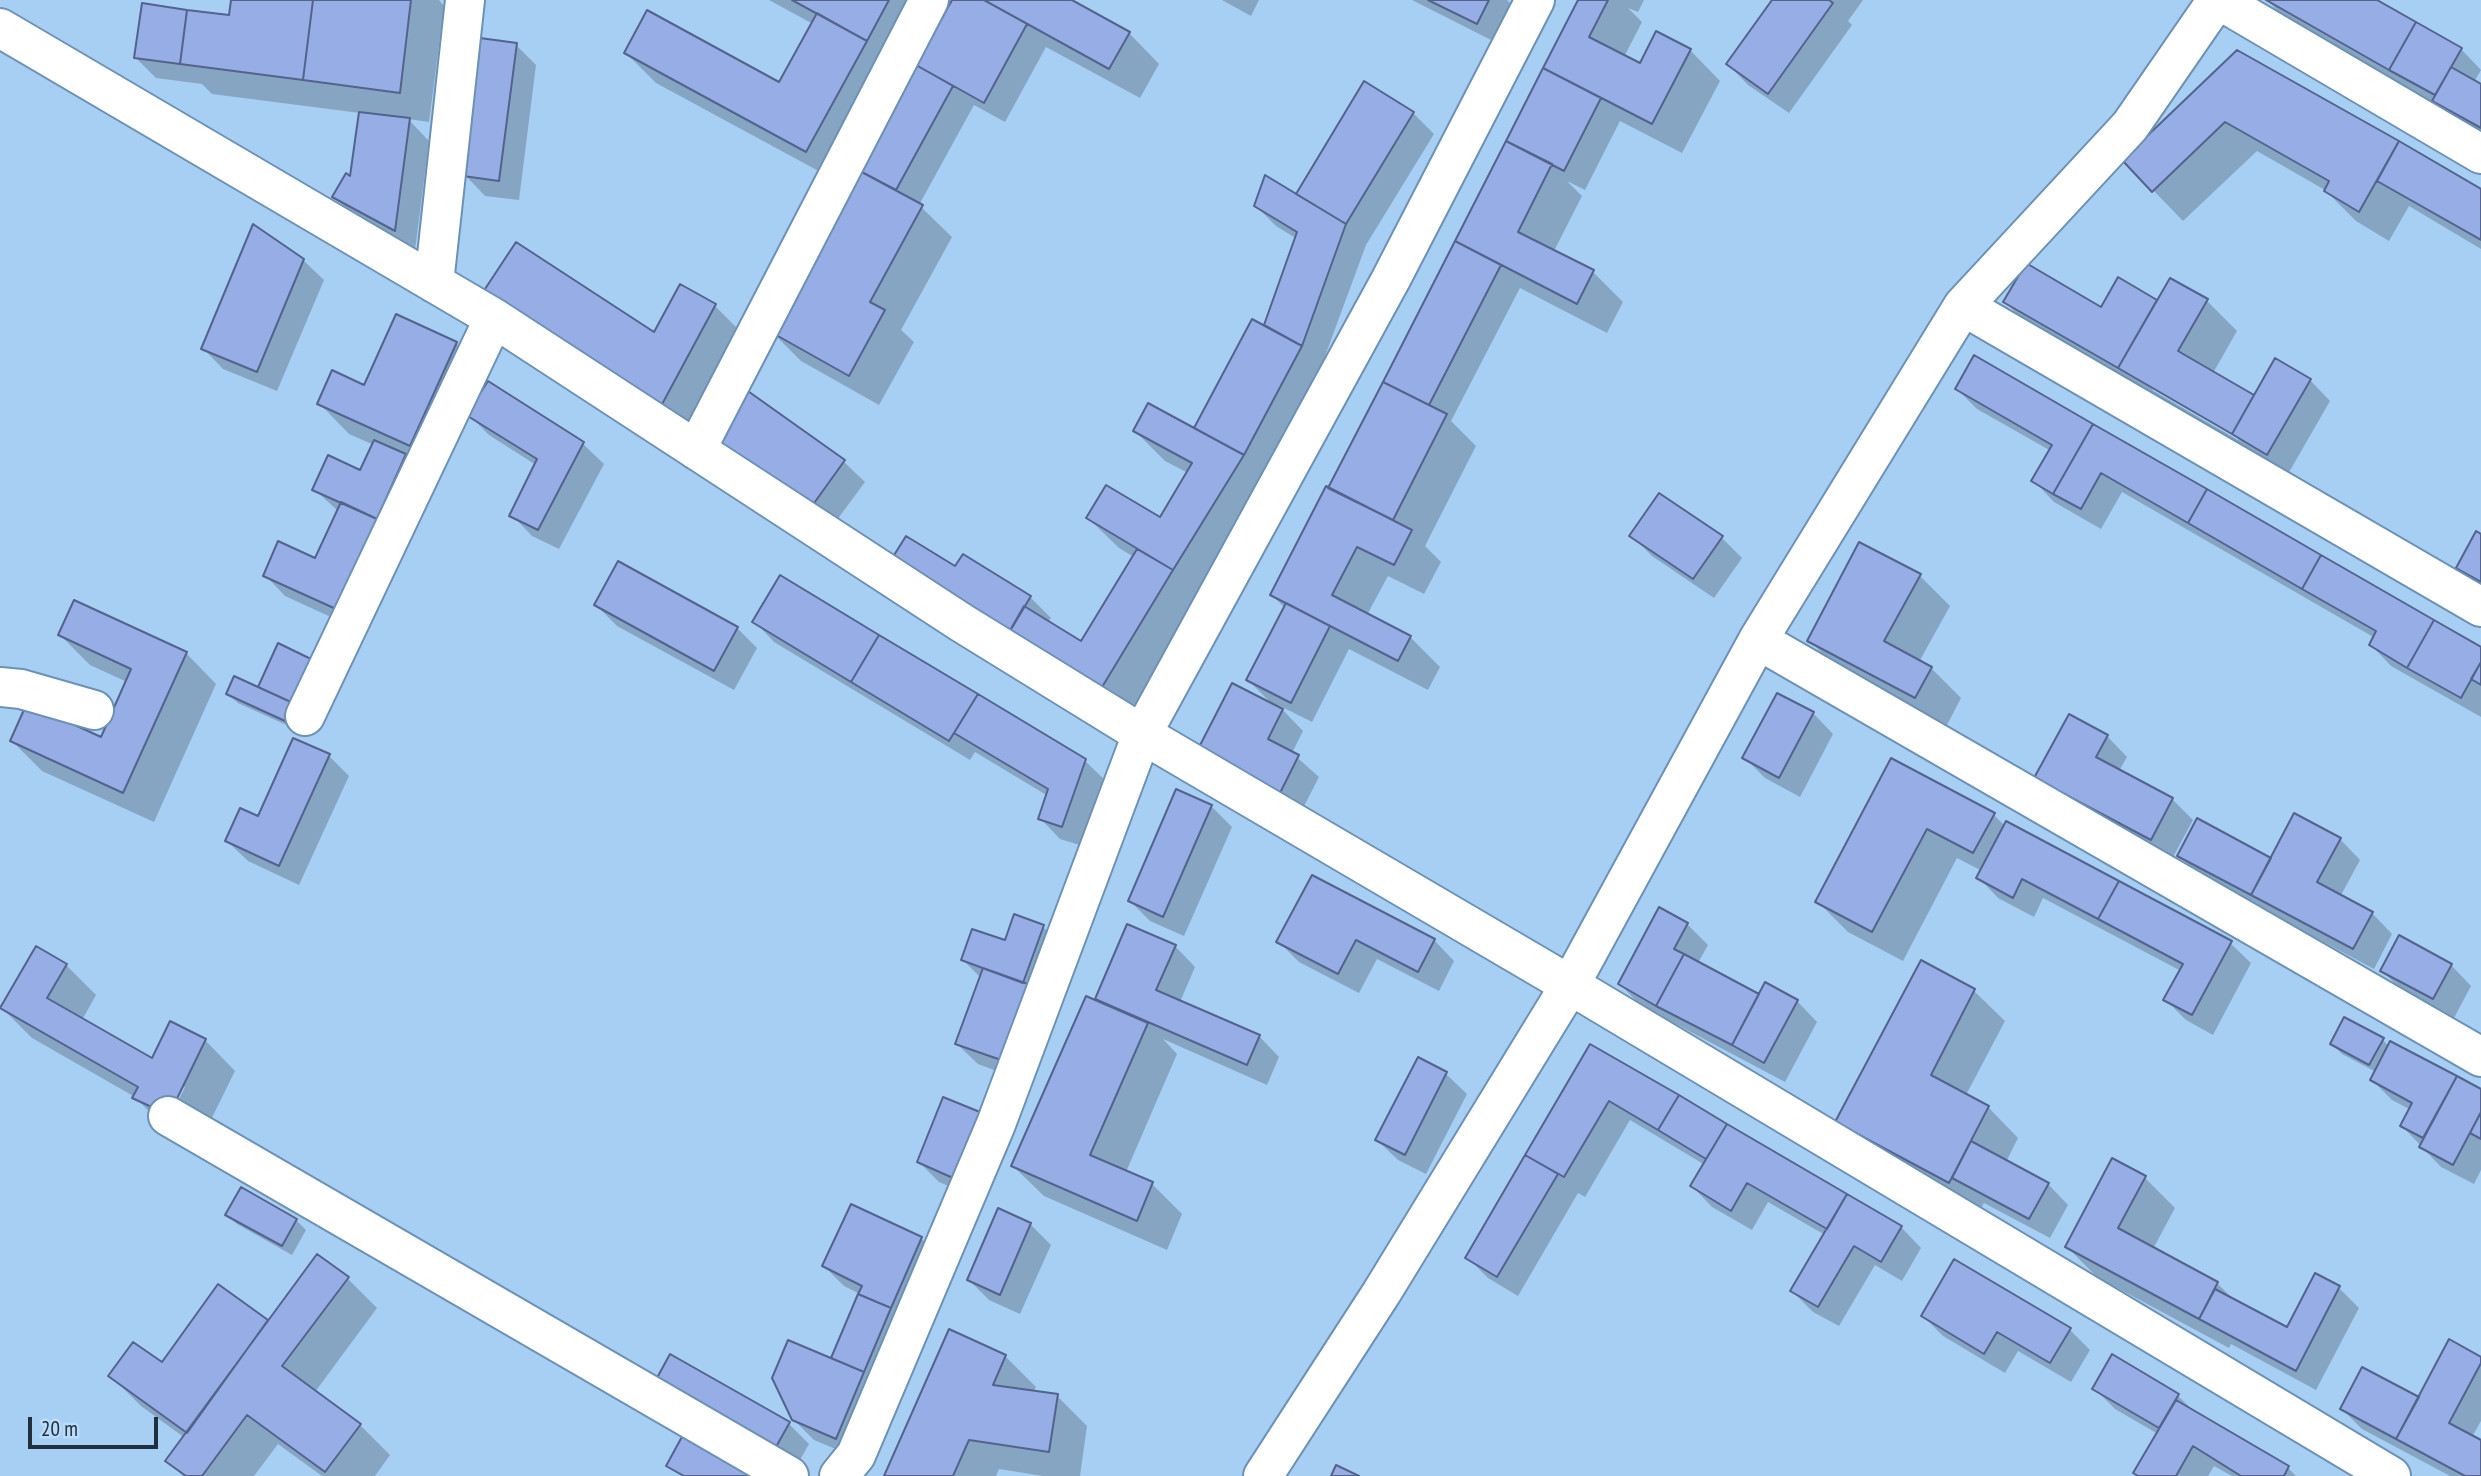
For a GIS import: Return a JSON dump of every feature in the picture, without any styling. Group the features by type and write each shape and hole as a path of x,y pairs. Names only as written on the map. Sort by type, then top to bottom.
{"street":[{"path":"434,283 465,0"},
{"path":"696,450 929,0"},
{"path":"839,1476 856,1455 996,1124 1142,734 1391,279 1535,0"},
{"path":"1263,1476 1382,1292 1570,985 1758,640 1963,306 2130,126 2218,0 2481,153"},
{"path":"0,28 494,318 962,623 1142,734 1570,985 2391,1476"},
{"path":"1963,306 2481,607"},
{"path":"305,716 494,318"},
{"path":"1758,640 2481,1057"},
{"path":"0,687 21,689 94,710"},
{"path":"169,1116 789,1476"}],"building":[{"path":"231,0 313,0 303,80 180,64 187,10 229,15"},
{"path":"313,0 411,0 400,93 303,80"},
{"path":"792,0 889,0 867,41"},
{"path":"952,0 984,0 1027,24 984,103 916,65"},
{"path":"984,0 1072,0 1130,32 1109,69"},
{"path":"1428,0 1489,0 1477,24"},
{"path":"1578,0 1608,0 1589,37 1640,63 1656,31 1691,49 1652,124 1543,68"},
{"path":"1772,0 1829,0 1833,3 1768,94 1726,64"},
{"path":"2266,0 2377,0 2416,22 2389,70"},
{"path":"142,3 187,10 180,64 134,58"},
{"path":"647,10 779,82 817,13 867,41 806,152 624,53"},
{"path":"2416,22 2462,48 2435,95 2389,70"},
{"path":"480,38 517,43 499,181 463,176"},
{"path":"2237,50 2399,141 2359,212 2324,191 2329,181 2225,122 2152,192 2122,160"},
{"path":"916,65 953,86 896,190 858,170"},
{"path":"2451,67 2481,84 2481,128 2432,101"},
{"path":"1543,68 1601,98 1564,171 1506,141"},
{"path":"1364,81 1414,112 1346,224 1296,194"},
{"path":"359,112 410,118 395,231 332,197 346,173 350,176"},
{"path":"1506,141 1552,164 1518,232 1594,270 1577,304 1455,241"},
{"path":"2399,141 2481,189 2481,240 2377,181"},
{"path":"858,170 923,205 870,302 885,310 849,376 769,331"},
{"path":"1265,175 1346,224 1302,346 1264,325 1297,232 1254,206"},
{"path":"253,224 304,259 257,372 201,349"},
{"path":"1455,241 1501,265 1429,405 1383,382"},
{"path":"516,242 654,332 680,284 716,304 660,408 483,292"},
{"path":"2026,263 2101,307 2118,277 2157,300 2118,368 2003,302"},
{"path":"2170,278 2208,299 2178,351 2254,395 2232,434 2118,368"},
{"path":"396,314 457,342 410,446 317,404 332,370 364,385"},
{"path":"1252,319 1302,346 1244,455 1194,428"},
{"path":"1974,355 2093,424 2053,494 2031,481 2052,445 1955,389"},
{"path":"2275,358 2311,379 2267,455 2232,434"},
{"path":"488,381 584,442 538,530 509,516 537,459 466,415"},
{"path":"1383,382 1447,414 1393,520 1328,488"},
{"path":"745,389 845,460 807,513 708,441"},
{"path":"1148,403 1244,455 1173,570 1086,518 1106,485 1160,517 1192,463 1133,431"},
{"path":"2093,424 2207,489 2188,523 2101,473 2081,509 2053,494"},
{"path":"374,440 406,454 377,519 312,490 328,455 360,470"},
{"path":"1326,486 1412,530 1394,565 1357,547 1332,595 1411,636 1398,661 1270,595"},
{"path":"2207,489 2321,555 2302,589 2188,523"},
{"path":"1659,493 1723,536 1693,579 1629,536"},
{"path":"341,502 377,519 336,609 263,576 278,541 315,558"},
{"path":"2476,531 2481,534 2481,582 2456,568"},
{"path":"906,536 955,566 963,554 1031,596 1004,641 886,568"},
{"path":"1859,542 1921,574 1884,641 1932,667 1915,698 1807,641"},
{"path":"1137,549 1173,570 1096,697 1004,641 1024,606 1081,641"},
{"path":"2321,555 2434,620 2407,668 2369,645 2376,631 2302,589"},
{"path":"618,561 738,627 714,671 594,605"},
{"path":"780,575 879,635 851,682 752,622"},
{"path":"74,600 187,652 123,793 10,741 27,703 101,737 131,669 58,635"},
{"path":"1286,603 1330,626 1291,703 1246,680"},
{"path":"2434,620 2481,647 2481,662 2461,698 2407,668"},
{"path":"879,635 978,694 949,741 851,682"},
{"path":"278,643 313,660 293,703 258,687"},
{"path":"2481,662 2481,685 2471,679"},
{"path":"234,676 293,703 285,721 226,694"},
{"path":"1232,683 1283,709 1268,739 1299,755 1278,797 1195,755"},
{"path":"1777,693 1814,712 1779,778 1742,758"},
{"path":"978,694 1086,759 1062,827 1038,819 1048,789 954,733"},
{"path":"2069,714 2108,735 2096,757 2173,798 2151,840 2034,778"},
{"path":"293,738 330,754 279,866 225,841 240,808 258,816"},
{"path":"1891,758 1995,813 1973,853 1927,829 1872,932 1815,902"},
{"path":"1176,789 1212,805 1163,917 1128,901"},
{"path":"2294,813 2341,838 2317,882 2373,912 2353,949 2251,895"},
{"path":"2197,818 2271,858 2251,895 2177,856"},
{"path":"2006,821 2119,881 2098,919 2022,879 2013,898 1976,878"},
{"path":"1312,875 1435,939 1418,972 1356,940 1338,974 1276,942"},
{"path":"2119,881 2232,941 2192,1015 2163,1000 2183,964 2098,919"},
{"path":"1659,907 1688,923 1674,949 1684,954 1656,1006 1618,984"},
{"path":"1014,914 1044,925 1023,983 961,960 972,929 1005,940"},
{"path":"1127,924 1176,945 1156,990 1260,1035 1247,1065 1095,999"},
{"path":"2399,935 2452,964 2433,999 2380,971"},
{"path":"36,946 67,964 47,998 152,1058 170,1021 206,1039 169,1115 132,1098 138,1087 0,1008"},
{"path":"1684,954 1759,994 1732,1045 1656,1006"},
{"path":"1921,960 1975,989 1931,1075 1989,1106 1949,1183 1835,1122"},
{"path":"983,968 1028,984 1001,1060 955,1044"},
{"path":"1765,982 1798,1000 1764,1063 1732,1045"},
{"path":"1086,996 1148,1023 1090,1155 1153,1182 1137,1221 1011,1166"},
{"path":"2344,1017 2384,1038 2369,1065 2330,1044"},
{"path":"2390,1041 2457,1076 2423,1138 2400,1126 2412,1103 2370,1080"},
{"path":"1590,1044 1679,1095 1658,1130 1609,1101 1564,1177 1525,1155"},
{"path":"1418,1057 1447,1072 1405,1155 1375,1140"},
{"path":"2457,1076 2481,1089 2481,1112 2453,1165 2419,1147"},
{"path":"1679,1095 1727,1124 1706,1159 1658,1130"},
{"path":"943,1097 980,1112 953,1178 917,1162"},
{"path":"2481,1112 2481,1139 2470,1133"},
{"path":"1727,1124 1847,1194 1827,1229 1747,1183 1731,1211 1690,1186"},
{"path":"1971,1141 2049,1183 2029,1219 1952,1178"},
{"path":"1525,1155 1558,1174 1497,1277 1465,1258"},
{"path":"2112,1158 2146,1176 2118,1228 2218,1282 2199,1319 2065,1247"},
{"path":"241,1187 297,1219 282,1246 225,1215"},
{"path":"1847,1194 1902,1226 1881,1262 1854,1246 1818,1307 1790,1291"},
{"path":"851,1204 922,1237 891,1308 858,1294 862,1286 822,1266"},
{"path":"998,1208 1031,1223 1000,1295 967,1280"},
{"path":"317,1254 349,1277 282,1366 361,1424 325,1472 247,1415 202,1476 186,1476 165,1461"},
{"path":"1954,1259 2071,1328 2050,1363 1997,1332 1984,1354 1921,1316"},
{"path":"2315,1273 2340,1286 2296,1371 2199,1319 2215,1289 2287,1327"},
{"path":"218,1284 268,1320 187,1433 108,1376 133,1342 162,1362"},
{"path":"858,1294 891,1308 864,1372 831,1358"},
{"path":"949,1329 1006,1355 993,1385 1058,1394 1049,1452 969,1440 953,1476 884,1476"},
{"path":"2449,1339 2481,1357 2481,1363 2449,1423 2481,1440 2481,1476 2465,1476 2396,1439"},
{"path":"788,1340 864,1372 836,1439 792,1420 772,1378"},
{"path":"670,1354 790,1422 772,1454 652,1387"},
{"path":"2112,1354 2179,1394 2159,1428 2092,1389"},
{"path":"2362,1367 2419,1397 2396,1439 2340,1409"},
{"path":"2176,1400 2289,1466 2284,1476 2241,1476 2193,1446 2176,1476 2138,1476 2133,1473"},
{"path":"684,1433 761,1476 684,1476 666,1466"},
{"path":"1336,1465 1359,1476 1331,1476"}]}
